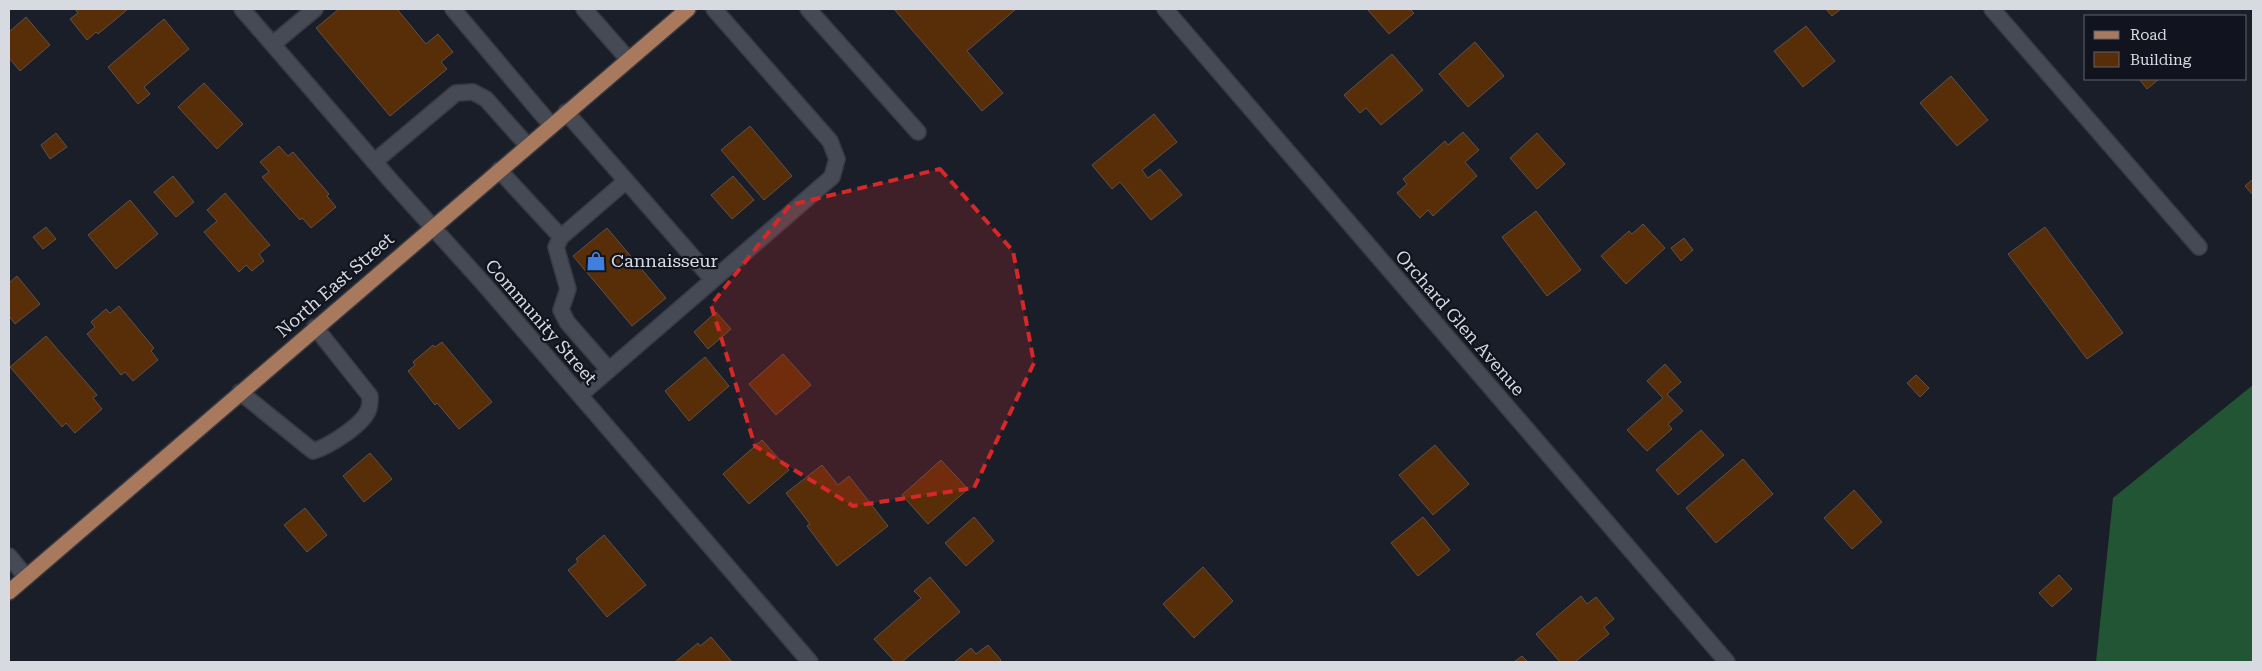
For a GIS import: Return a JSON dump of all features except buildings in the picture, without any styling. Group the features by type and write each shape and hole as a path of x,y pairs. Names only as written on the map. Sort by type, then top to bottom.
{"main road":[{"name":"North East Street","path":"9,592 315,327 688,9"}],"street":[{"name":"Community Street","path":"242,9 374,162 433,226 810,662"},
{"path":"273,44 316,9"},
{"path":"453,9 551,125"},
{"path":"584,9 628,59"},
{"path":"580,395 832,178 837,159 830,141 714,9"},
{"path":"808,9 918,132"},
{"name":"Orchard Glen Avenue","path":"1165,9 1726,662"},
{"path":"1992,9 2199,247"},
{"path":"374,162 456,93 473,92 486,99 527,145"},
{"path":"566,112 713,280"},
{"path":"499,170 561,237"},
{"path":"609,370 567,322 561,310 568,289 556,247 561,237 626,181"},
{"path":"240,392 313,451 328,447 359,422 369,410 370,396 315,327"},
{"path":"9,556 26,577"}],"highlighted area":[{"path":"940,169 1013,251 1034,363 974,488 853,506 755,446 711,305 790,205"}],"green space":[{"path":"2253,385 2253,662 2096,662 2113,498"}],"place":[{"name":"Cannaisseur","path":"596,261"}]}
